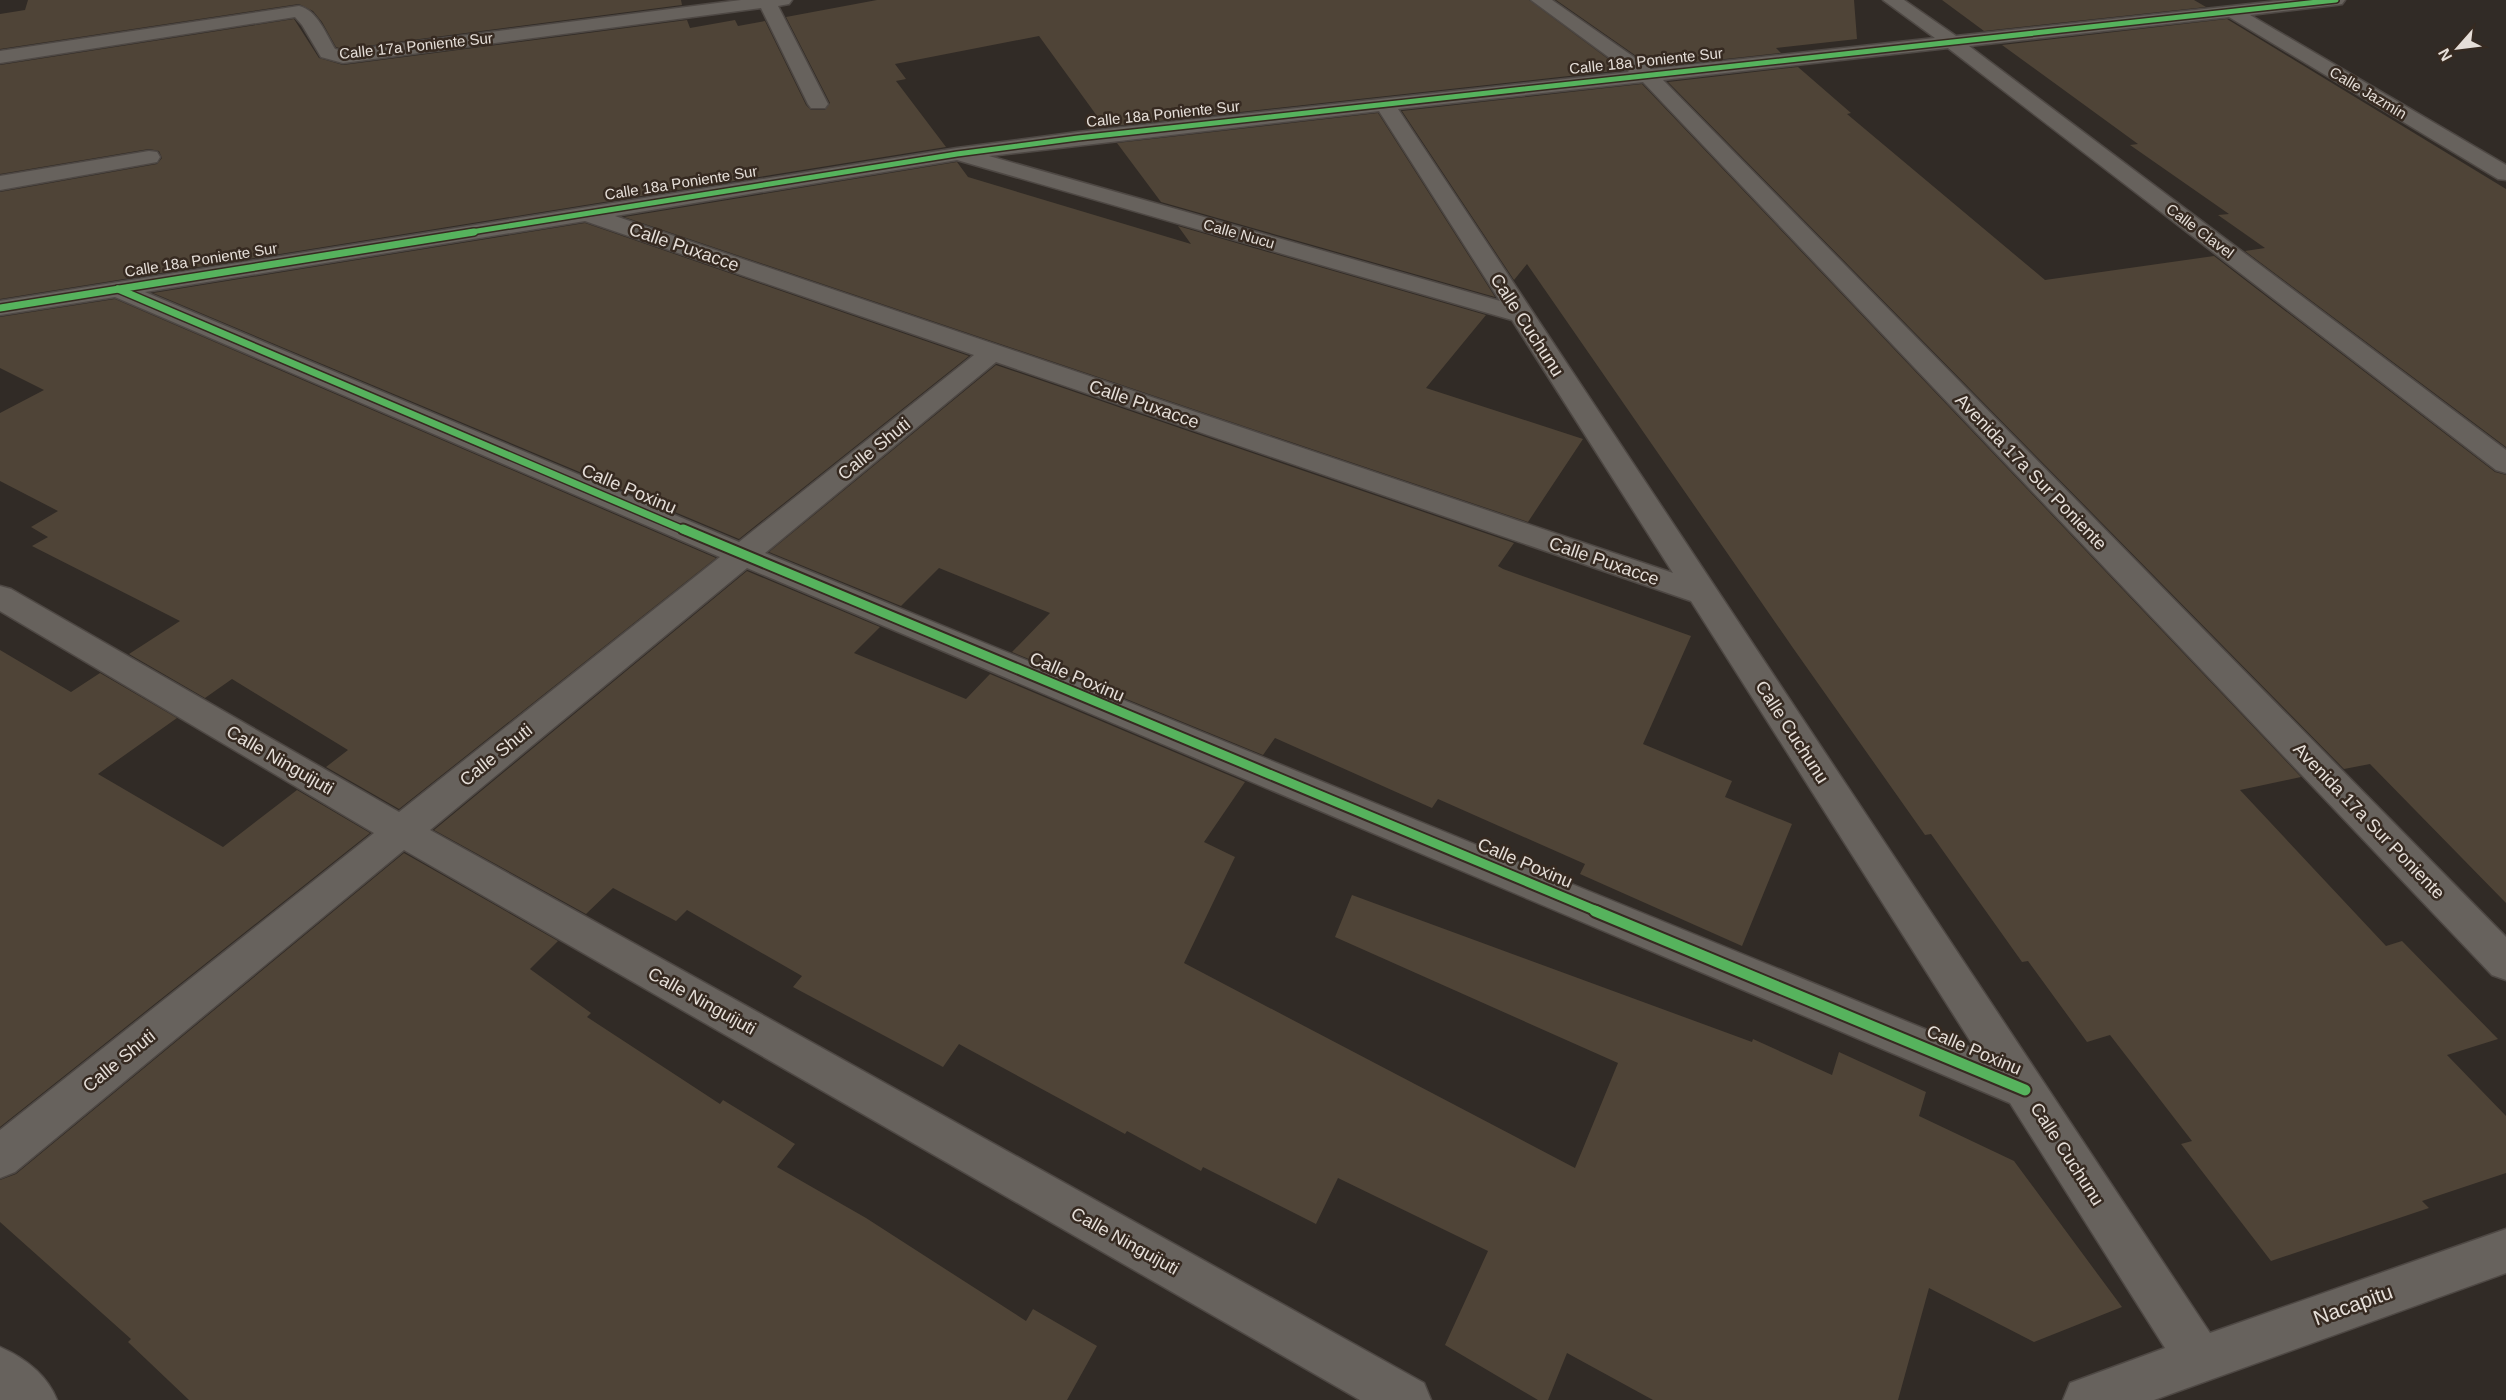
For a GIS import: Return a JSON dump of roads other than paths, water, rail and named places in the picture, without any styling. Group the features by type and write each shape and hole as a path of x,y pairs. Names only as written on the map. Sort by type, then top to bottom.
{"street":[{"name":"Avenida 17a Sur Poniente","path":"1540,0 1648,76 2506,963"},
{"name":"Calle Clavel","path":"1892,0 1952,42 2506,464"},
{"name":"Calle 18a Poniente Sur","path":"0,308 957,154 1385,104 2336,0"},
{"name":"Calle 17a Poniente Sur","path":"0,57 299,12 310,22 328,53 343,57 772,1"},
{"path":"772,1 818,104"},
{"name":"Calle Jazmín","path":"2231,11 2506,174"},
{"name":"Calle Cuchunu","path":"1385,104 2200,1360"},
{"name":"Calle Nucu","path":"957,154 1521,315"},
{"path":"0,183 149,158"},
{"name":"Calle Puxacce","path":"586,214 1702,594"},
{"name":"Calle Poxinu","path":"118,289 743,555 2025,1090"},
{"name":"Calle Shuti","path":"0,1157 992,353"},
{"name":"Calle Ninguijuti","path":"0,597 401,831 1407,1400"},
{"name":"Nacapitu","path":"2087,1400 2506,1251"},
{"path":"0,1371 33,1400"}]}
